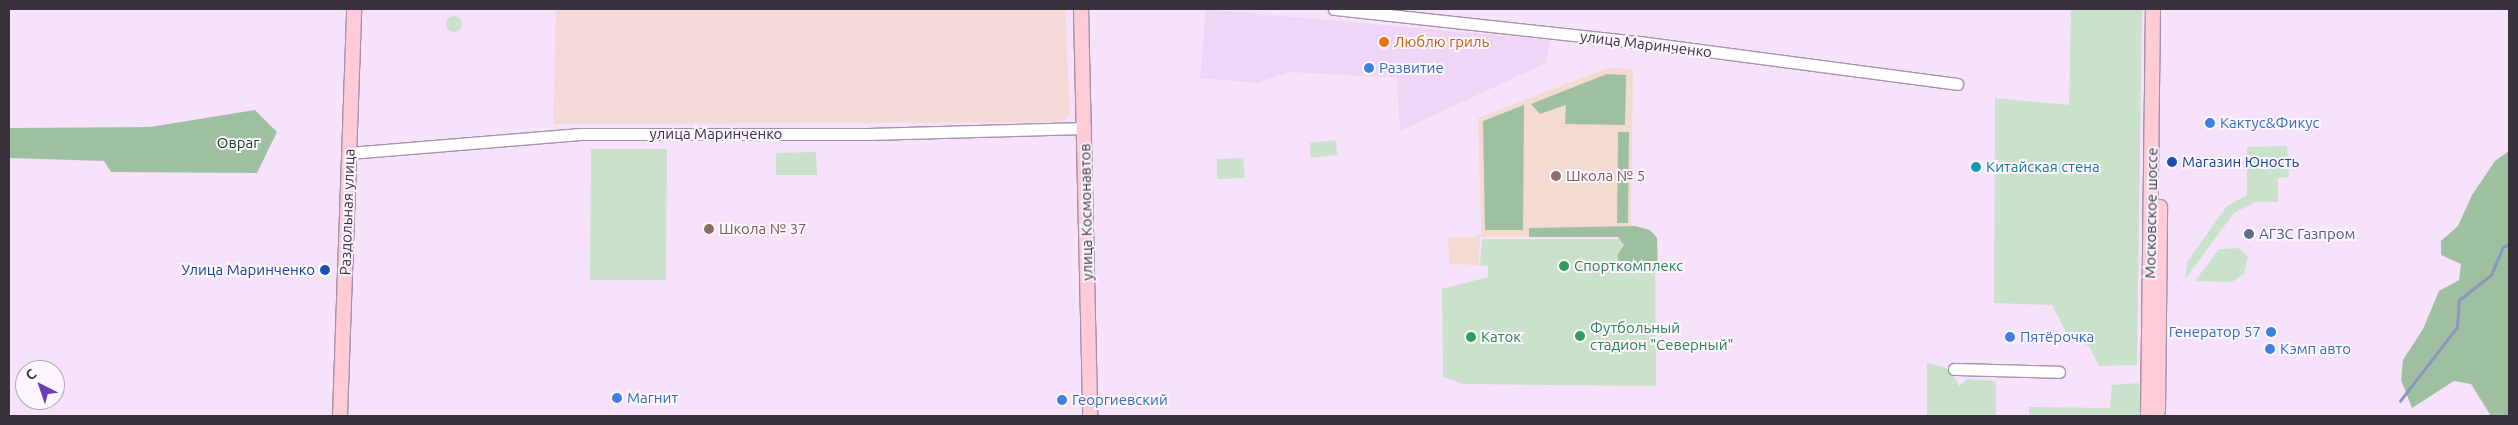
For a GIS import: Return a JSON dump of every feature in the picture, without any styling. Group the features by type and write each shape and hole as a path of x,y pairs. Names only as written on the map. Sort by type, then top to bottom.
{"main road":[{"name":"Раздольная улица","path":"340,416 354,9"},
{"name":"улица Космонавтов","path":"1081,9 1090,416"},
{"name":"Московское шоссе","path":"2148,416 2153,9"},
{"name":"Московское шоссе","path":"2158,416 2162,9"}],"street":[{"name":"улица Маринченко","path":"1334,9 1639,42 1957,84"},
{"name":"улица Маринченко","path":"349,153 580,134 868,134 1085,128"},
{"path":"1954,369 2059,372"}],"shaded area":[{"path":"556,9 1065,9 1070,114 1062,122 553,124"},
{"name":"Развитие","path":"1206,9 1550,40 1546,63 1400,131 1397,78 1290,72 1257,83 1200,78"},
{"name":"Школа № 5","path":"1607,68 1633,69 1631,237 1480,237 1479,265 1449,264 1448,237 1475,237 1481,234 1478,118"}],"green space":[{"path":"2071,9 2142,9 2137,365 2099,366 2089,346 2068,336 2052,305 1994,303 1995,98 2069,105"},
{"path":"454,16 462,24 454,32 446,24"},
{"path":"1607,74 1626,75 1625,125 1565,124 1566,105 1540,114 1531,104"},
{"path":"1524,105 1523,230 1485,230 1483,121"},
{"name":"Овраг","path":"255,110 277,132 257,173 111,172 104,161 9,158 9,128 150,127"},
{"path":"1618,132 1629,132 1628,223 1617,223"},
{"path":"1336,140 1337,155 1311,158 1310,143"},
{"path":"2287,146 2289,177 2278,178 2278,202 2256,202 2234,213 2185,279 2187,262 2227,206 2247,195 2247,147"},
{"path":"591,149 667,149 666,280 590,280"},
{"path":"2509,151 2509,416 2491,416 2471,384 2454,381 2412,408 2401,380 2403,360 2423,329 2439,291 2459,280 2461,264 2441,255 2441,241 2458,226 2472,195 2495,161"},
{"path":"816,152 817,175 776,175 776,153"},
{"path":"1243,158 1245,178 1217,179 1217,159"},
{"path":"1635,226 1650,230 1657,238 1658,271 1618,272 1618,254 1624,245 1618,237 1529,237 1529,228"},
{"path":"1482,239 1655,239 1656,386 1463,384 1443,377 1442,289 1488,277 1488,266 1480,265"},
{"path":"2238,248 2248,256 2244,274 2232,282 2195,281 2219,249"},
{"path":"1927,362 1951,370 1959,386 1967,379 1996,381 1996,416 1927,416"},
{"path":"2139,383 2142,416 2029,416 2029,407 2110,408 2112,385"}],"waterway":[{"path":"2400,401 2457,327 2459,300 2491,275 2503,247 2509,244"}],"place":[{"name":"Люблю гриль","path":"1384,42"},
{"name":"Развитие","path":"1369,68"},
{"name":"Кактус&Фикус","path":"2210,123"},
{"name":"Магазин Юность","path":"2172,162"},
{"name":"Китайская стена","path":"1976,167"},
{"name":"Школа № 5","path":"1556,176"},
{"name":"Школа № 37","path":"709,229"},
{"name":"АГЗС Газпром","path":"2249,234"},
{"name":"Спорткомплекс","path":"1564,266"},
{"name":"Улица Маринченко","path":"325,270"},
{"name":"Генератор 57","path":"2271,332"},
{"name":"Футбольный стадион \"Северный\"","path":"1580,336"},
{"name":"Каток","path":"1471,337"},
{"name":"Пятёрочка","path":"2010,337"},
{"name":"Кэмп авто","path":"2270,349"},
{"name":"Магнит","path":"617,398"},
{"name":"Георгиевский","path":"1062,400"}]}
